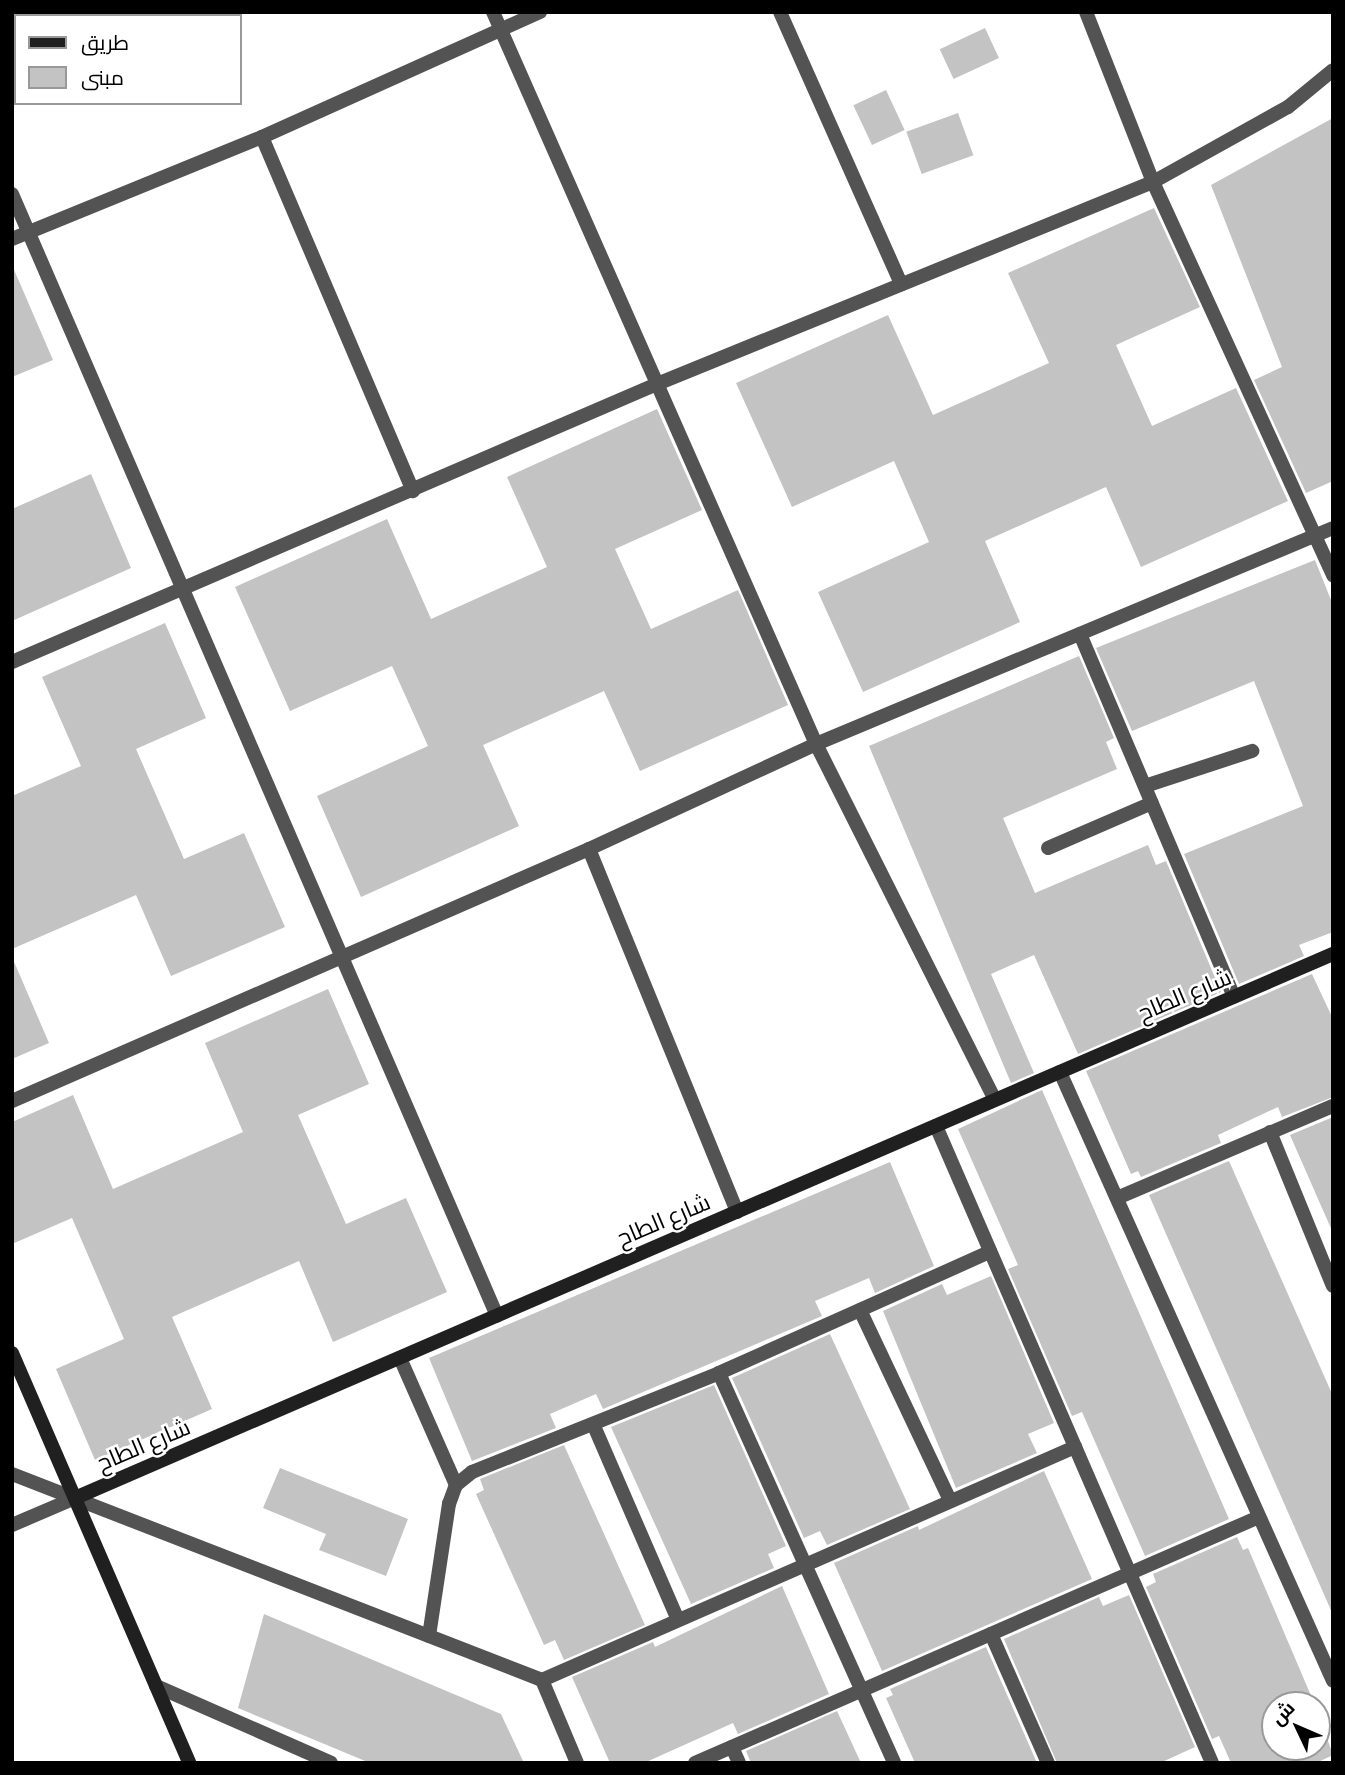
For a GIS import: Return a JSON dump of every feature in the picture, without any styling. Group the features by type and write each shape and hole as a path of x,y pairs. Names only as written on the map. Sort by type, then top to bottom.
{"street":[{"path":"494,12 816,744 995,1100"},
{"path":"12,239 262,137 540,12"},
{"path":"780,12 901,284"},
{"path":"1086,12 1153,182 1333,576"},
{"path":"12,662 657,384 1153,182 1288,107 1333,70"},
{"path":"262,137 414,491"},
{"path":"12,194 31,231 497,1316"},
{"path":"12,1101 589,849 816,744 1333,528"},
{"path":"1080,634 1234,997"},
{"path":"1145,786 1252,751"},
{"path":"1048,848 1152,803"},
{"path":"589,849 737,1212"},
{"name":"شارع الطاح","path":"12,1525 1333,954"},
{"path":"1060,1072 1333,1681"},
{"path":"1117,1198 1333,1106"},
{"path":"936,1126 1212,1763"},
{"path":"1270,1132 1333,1286"},
{"path":"456,1485 472,1472 594,1426 719,1373 990,1252"},
{"path":"860,1310 950,1500"},
{"path":"12,1353 189,1763"},
{"path":"400,1358 456,1485 429,1636"},
{"path":"719,1373 894,1763"},
{"path":"594,1426 677,1618"},
{"path":"542,1680 677,1618 1075,1447"},
{"path":"12,1474 542,1680 577,1763"},
{"path":"695,1763 1259,1517"},
{"path":"991,1633 1048,1763"},
{"path":"156,1686 331,1763"},
{"path":"732,1747 739,1763"}],"building":[{"path":"985,28 999,58 954,79 940,49"},
{"path":"886,90 905,130 872,145 853,105"},
{"path":"958,113 973,155 922,174 906,132"},
{"path":"1333,118 1333,481 1306,493 1254,380 1282,367 1211,185"},
{"path":"1154,208 1200,307 1116,345 1152,426 1236,388 1288,501 1141,567 1106,487 985,541 1020,622 863,692 818,592 929,542 894,461 792,507 736,383 888,315 933,415 1049,363 1008,273"},
{"path":"12,265 53,360 12,377"},
{"path":"657,409 702,510 615,549 651,629 738,590 788,705 640,771 604,691 483,745 519,826 361,897 317,796 428,746 392,666 290,711 235,587 387,519 431,619 547,567 507,477"},
{"path":"91,474 131,568 12,621 12,509"},
{"path":"1315,560 1333,605 1333,932 1299,945 1304,956 1239,984 1184,854 1303,806 1254,681 1132,731 1096,648"},
{"path":"165,623 206,718 136,749 184,859 244,833 285,927 171,976 136,895 12,949 12,796 81,766 42,677"},
{"path":"1079,656 1114,738 1106,742 1117,769 1003,818 1035,893 1148,845 1156,865 1166,861 1221,992 1078,1054 1034,955 991,974 1034,1073 1011,1083 869,746"},
{"path":"12,957 49,1043 12,1059"},
{"path":"1312,974 1333,1019 1333,1097 1282,1117 1278,1107 1218,1135 1221,1143 1141,1177 1138,1171 1131,1174 1086,1071"},
{"path":"328,989 369,1084 298,1115 346,1224 406,1198 447,1292 333,1342 299,1261 172,1317 212,1409 95,1460 56,1369 124,1339 72,1218 12,1244 12,1122 73,1095 113,1189 243,1132 205,1043"},
{"path":"1042,1090 1229,1519 1145,1556 1082,1412 1072,1416 1008,1269 1018,1265 958,1129"},
{"path":"1333,1117 1333,1233 1290,1135"},
{"path":"1229,1161 1333,1396 1333,1615 1149,1195"},
{"path":"890,1162 934,1266 875,1293 869,1278 815,1301 822,1316 603,1409 596,1394 550,1414 556,1428 472,1461 429,1358"},
{"path":"991,1276 1054,1423 1028,1434 1037,1453 956,1488 883,1311 942,1284 947,1295"},
{"path":"830,1334 910,1509 827,1545 820,1531 804,1538 732,1378"},
{"path":"714,1385 786,1546 768,1554 774,1568 691,1604 611,1427"},
{"path":"564,1445 645,1625 564,1660 555,1640 544,1645 476,1494 484,1490 480,1479"},
{"path":"280,1468 408,1519 386,1576 319,1550 326,1534 263,1508"},
{"path":"1044,1471 1092,1579 882,1671 834,1563 918,1526 919,1530"},
{"path":"1237,1537 1243,1550 1248,1548 1309,1691 1261,1691 1261,1761 1320,1761 1231,1763 1219,1736 1212,1739 1146,1587 1156,1582 1153,1574"},
{"path":"782,1586 829,1694 738,1734 733,1723 644,1763 610,1763 572,1677 653,1642 655,1647"},
{"path":"1129,1595 1195,1747 1160,1763 1057,1763 1004,1639 1099,1597 1103,1606"},
{"path":"264,1614 501,1714 524,1763 370,1763 238,1708"},
{"path":"986,1647 1037,1763 915,1763 886,1698 893,1695 890,1689"},
{"path":"837,1711 861,1763 751,1763 746,1751"}]}
